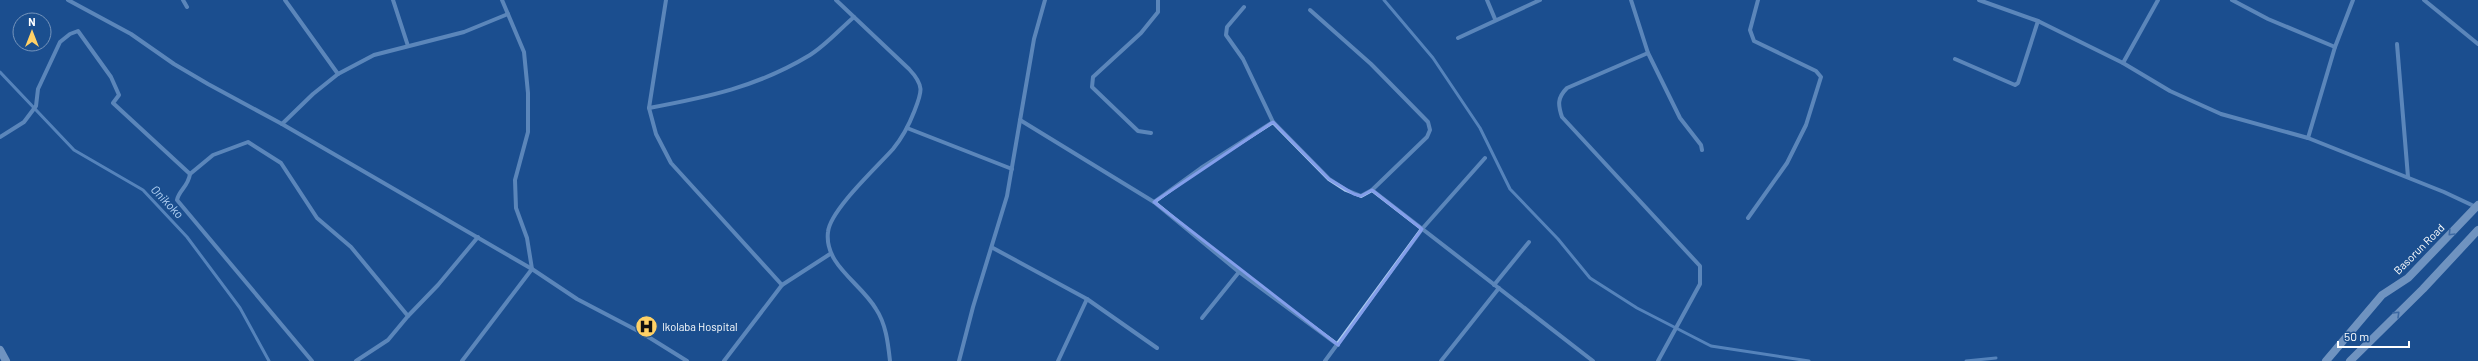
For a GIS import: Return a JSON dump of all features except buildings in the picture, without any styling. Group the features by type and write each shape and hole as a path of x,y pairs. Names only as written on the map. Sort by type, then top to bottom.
{"main road":[{"name":"Basorun Road","path":"2326,361 2382,295 2408,278 2477,206"},
{"path":"2350,361 2423,289 2478,230"},
{"path":"0,350 6,361"}],"street":[{"path":"68,0 130,34 174,64 208,84 282,124 478,237 532,269 577,299 642,333 687,361"},
{"path":"183,0 187,6"},
{"path":"285,0 338,74"},
{"path":"393,0 408,46"},
{"path":"462,361 532,269 527,238 516,208 515,180 528,132 525,60 516,30 502,0"},
{"path":"666,0 649,108 656,134 671,164 782,285"},
{"path":"836,0 918,79 921,95 907,128 894,147 837,212 828,231 830,254 876,308 887,337 890,361"},
{"path":"959,361 973,307 1007,196 1034,39 1045,0"},
{"path":"1151,133 1138,130 1092,87 1091,82 1158,12 1158,0"},
{"path":"1487,0 1495,19"},
{"path":"1458,38 1495,19 1540,0"},
{"path":"1631,0 1648,54 1680,118 1701,145 1702,150"},
{"path":"1748,218 1787,163 1806,125 1821,77 1816,71 1754,42 1750,30 1758,0"},
{"path":"1978,0 2038,21 2123,63 2170,91 2221,114 2308,138 2477,206"},
{"path":"2123,63 2158,0"},
{"path":"2232,0 2268,19 2334,48"},
{"path":"2308,138 2334,48 2353,0"},
{"path":"2424,0 2477,40"},
{"path":"1244,7 1227,27 1226,35 1243,59 1273,122 1328,179 1354,194 1361,196 1372,190 1428,138 1430,130 1428,122 1372,64 1310,10"},
{"path":"282,124 313,94 338,74 374,55 464,32 508,14"},
{"path":"649,108 737,90 765,78 810,54 854,17"},
{"path":"1955,59 2015,85 2018,83 2038,21"},
{"path":"0,137 24,122 36,106 38,89 60,42 70,34 78,31 111,77 119,95 113,103 190,174"},
{"path":"2397,44 2408,177"},
{"path":"1648,54 1566,88 1560,95 1558,105 1562,117 1700,266 1700,284 1682,321 1658,361"},
{"path":"1020,120 1154,202 1239,272 1338,346"},
{"path":"1154,202 1201,168 1273,122"},
{"path":"907,128 1012,169"},
{"path":"312,361 177,200 178,195 188,184 190,174 213,155 248,142 281,163 317,218 351,246 408,316"},
{"path":"1326,361 1422,230 1485,158"},
{"path":"1372,190 1593,361"},
{"path":"356,361 388,340 408,316 438,285 478,237"},
{"path":"1494,285 1529,242"},
{"path":"992,248 1087,299 1157,348"},
{"path":"724,361 782,285 830,254"},
{"path":"1202,318 1239,272"},
{"path":"1441,361 1499,288"},
{"path":"1058,361 1087,299"}],"highlighted area":[{"path":"1273,122 1329,179 1354,194 1361,196 1372,190 1422,229 1338,345 1154,202"}],"waterway":[{"path":"1384,0 1433,58 1480,128 1510,189 1558,239 1590,278 1637,308 1711,346 1809,361"},
{"name":"Onikoko","path":"0,72 74,150 143,190 187,237 240,308 269,361"},
{"path":"1966,361 1996,358"}],"place":[{"name":"Ikolaba Hospital","path":"647,327"}]}
